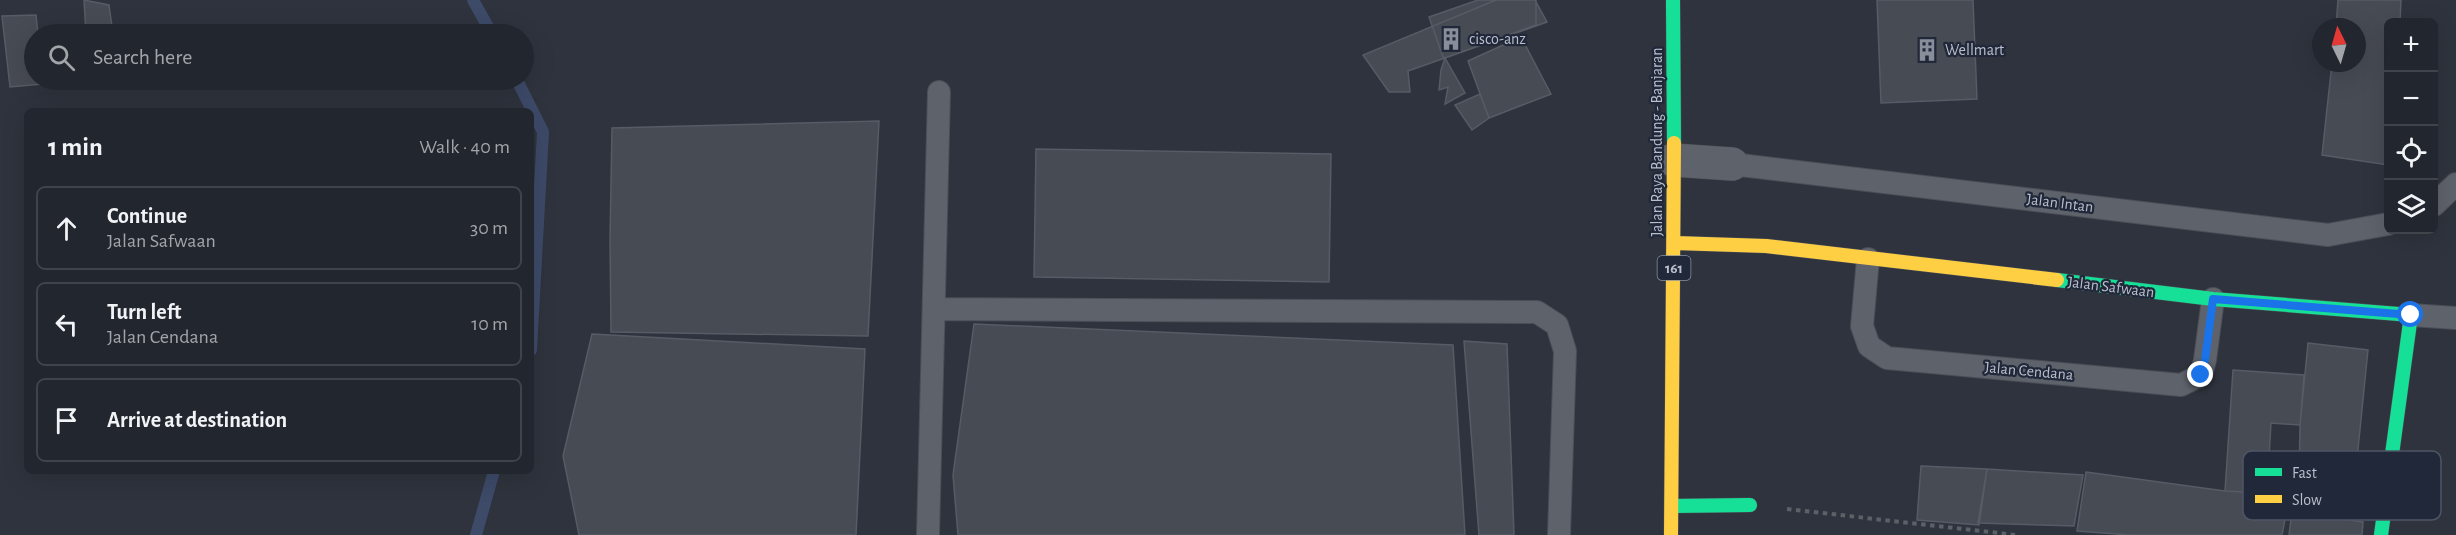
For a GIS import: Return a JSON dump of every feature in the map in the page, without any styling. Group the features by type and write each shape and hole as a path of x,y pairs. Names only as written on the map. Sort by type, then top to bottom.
{"street":[{"name":"Jalan Raya Bandung - Banjaran","path":"1671,535 1674,243 1673,0"},
{"path":"1673,160 1731,164"},
{"name":"Jalan Safwaan","path":"1674,243 1766,246 2213,299 2411,315"},
{"path":"2392,451 2411,315"},
{"path":"1672,506 1750,505"},
{"path":"2381,535 2383,520"}],"lane":[{"path":"928,535 939,92"},
{"name":"Jalan Intan","path":"1731,164 2328,236 2384,225"},
{"path":"2438,201 2456,184"},
{"name":"Jalan Cendana","path":"1868,259 1862,326 1869,346 1887,358 2181,385 2201,375 2213,299"},
{"path":"934,309 1537,312 1557,325 1565,351 1559,535"},
{"name":"Jalan Safwaan","path":"2411,315 2456,318"}],"path":[{"path":"1750,505 2016,535"}],"building":[{"path":"84,0 109,5 112,24 85,24"},
{"path":"1478,0 1536,0 1536,25 1443,57 1429,17"},
{"name":"cisco-anz","path":"1496,0 1535,0 1547,22 1408,71 1410,92 1389,92 1363,55"},
{"name":"Wellmart","path":"1877,0 1973,0 1977,99 1881,103"},
{"path":"2338,0 2401,0 2400,18 2384,18 2384,164 2322,155 2331,72 2366,72 2366,18 2337,18"},
{"path":"36,15 37,24 24,24 24,86 10,87 2,16"},
{"path":"1521,37 1551,94 1489,118 1468,61"},
{"path":"1445,58 1465,93 1445,104 1448,87 1439,90"},
{"path":"1480,94 1489,118 1472,130 1455,105"},
{"path":"879,121 868,336 611,332 612,128"},
{"path":"1036,149 1331,154 1329,282 1034,277"},
{"path":"974,324 1453,345 1465,535 958,535 953,475"},
{"path":"592,334 865,349 856,535 579,535 563,456"},
{"path":"1464,341 1507,344 1514,535 1479,535"},
{"path":"2308,343 2368,350 2358,451 2300,451"},
{"path":"2233,370 2304,375 2300,425 2271,423 2269,451 2243,451 2243,492 2225,491"},
{"path":"1921,466 1987,469 1979,525 1917,520"},
{"path":"1987,469 2083,475 2074,526 1978,523"},
{"path":"2086,472 2243,492 2243,520 2285,520 2282,535 2130,535 2077,531"},
{"path":"2291,520 2363,522 2362,535 2289,535"}],"waterway":[{"path":"473,0 486,24"},
{"path":"522,90 531,108"},
{"path":"534,114 543,132 534,296"},
{"path":"476,535 493,474"}],"traffic: fast":[{"path":"1673,0 1674,143"},
{"path":"2057,280 2213,299 2411,315 2392,451"},
{"path":"1672,506 1750,505"},
{"path":"2381,535 2383,520"}],"traffic: slow":[{"path":"1671,535 1674,143"},
{"path":"1675,243 1766,246 2057,280"}],"place":[{"name":"cisco-anz","path":"1451,39"},
{"name":"Wellmart","path":"1927,50"}],"route":[{"path":"2201,375 2213,299 2411,315"}]}
